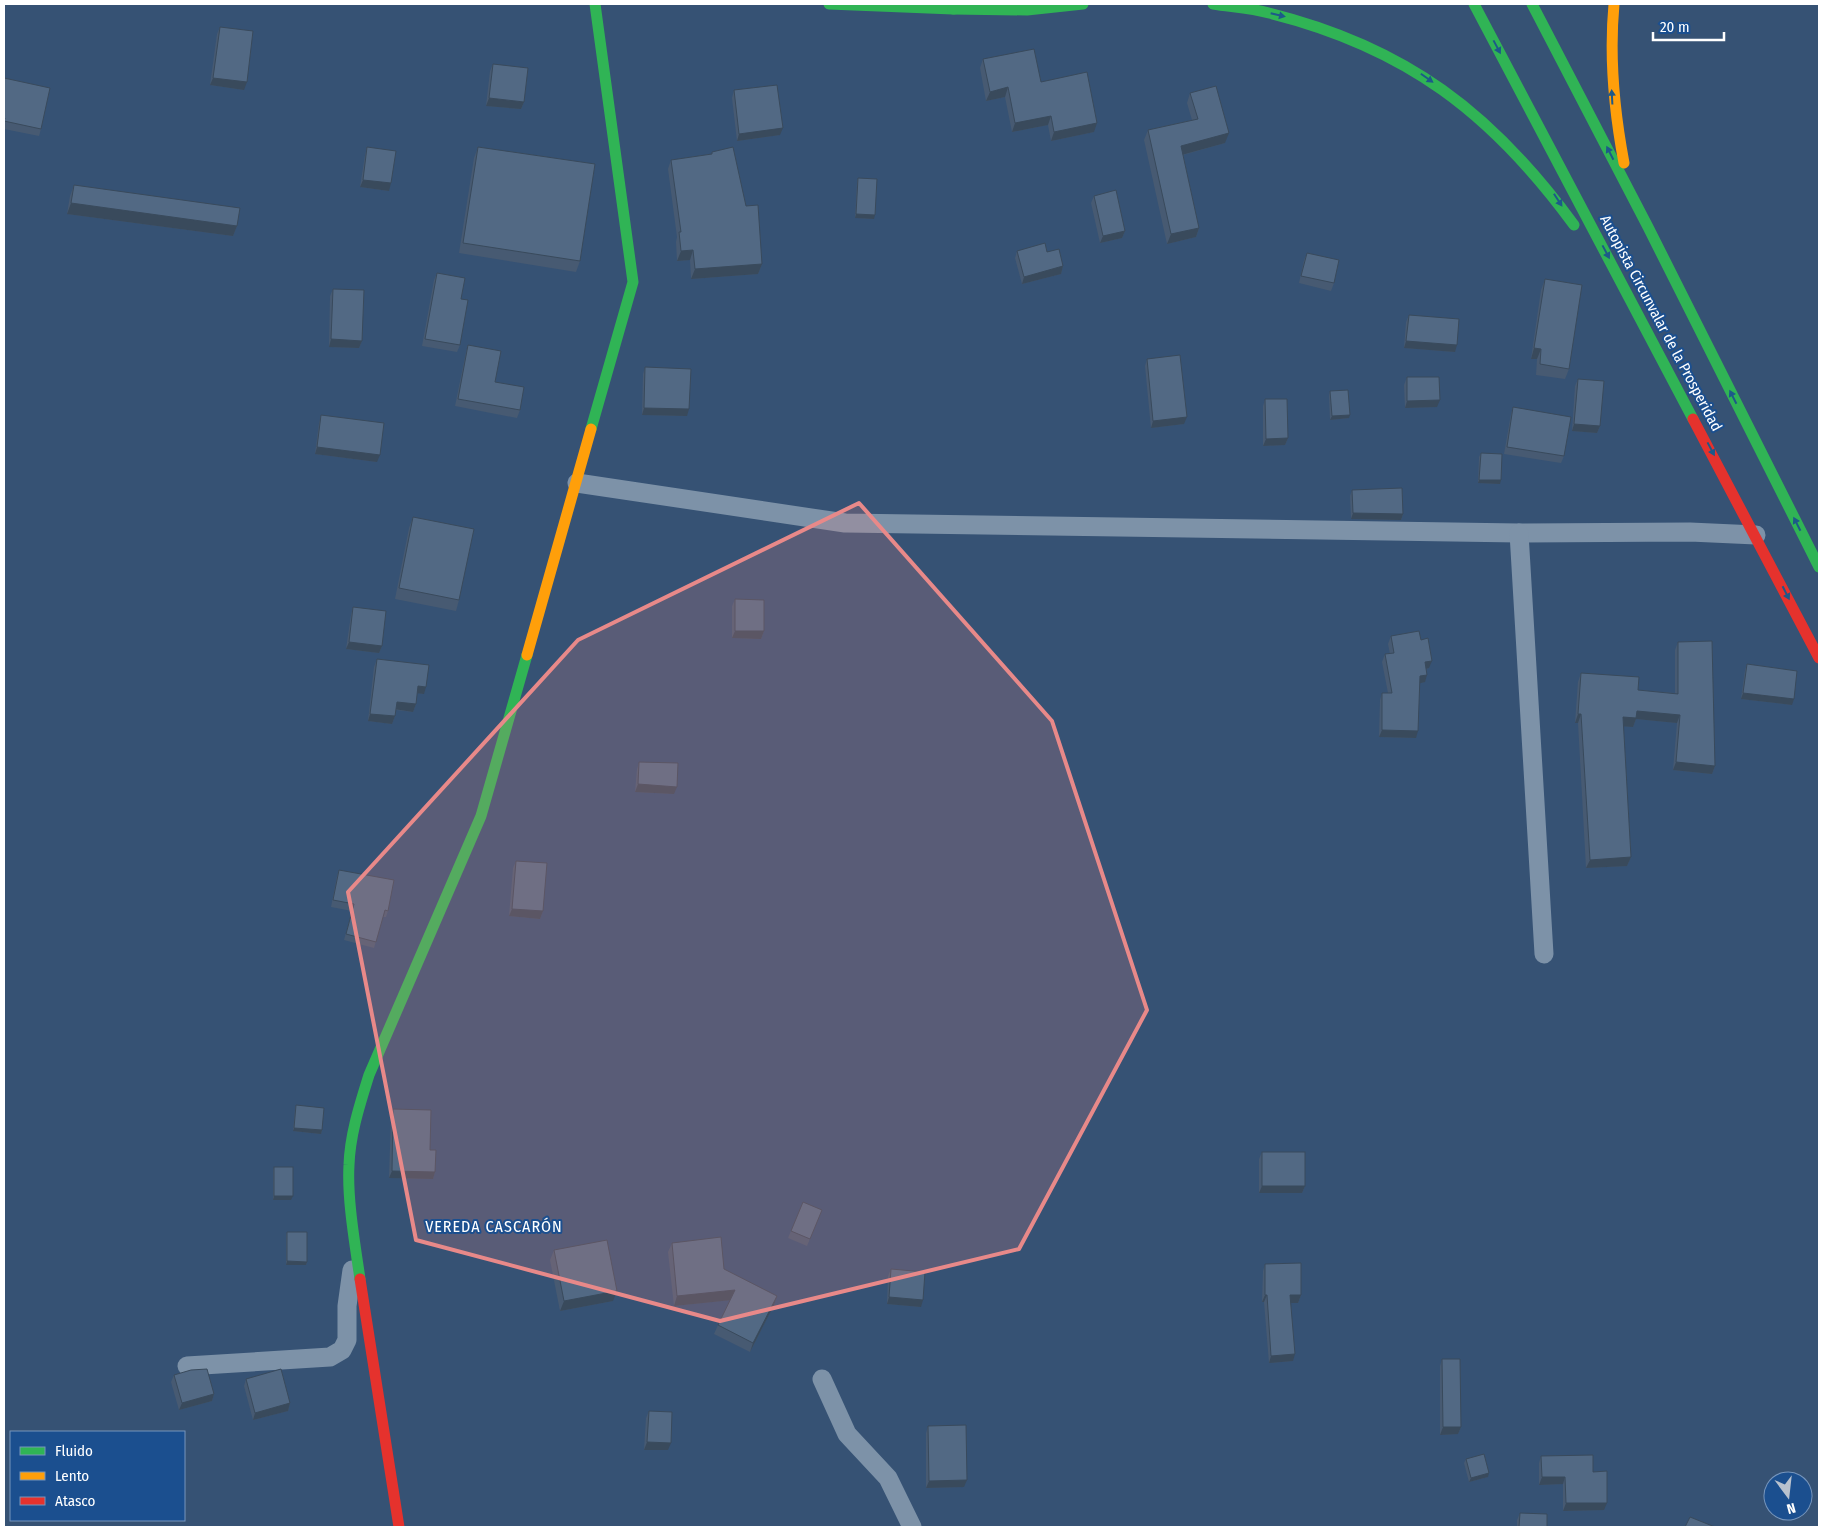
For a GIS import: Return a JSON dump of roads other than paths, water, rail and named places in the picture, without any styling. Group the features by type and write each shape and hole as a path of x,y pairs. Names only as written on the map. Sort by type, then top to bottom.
{"main road":[{"path":"398,1527 355,1246 349,1165 356,1116 369,1075 481,816 633,282 595,4"},
{"path":"829,4 1027,10 1083,4"},
{"path":"953,9 966,4"},
{"path":"953,9 985,4"},
{"path":"1213,4 1242,6 1305,22 1361,42 1418,72 1465,104 1514,147 1554,194 1579,234"},
{"name":"Autopista Circunvalar de la Prosperidad","path":"1474,4 1688,406 1819,658"},
{"name":"Autopista Circunvalar de la Prosperidad","path":"1532,4 1648,227 1819,567"},
{"path":"1614,4 1610,40 1612,104 1625,167 1648,227"},
{"path":"1595,259 1688,406"}],"street":[{"path":"577,483 845,523 1519,533 1690,532 1756,535"},
{"path":"1519,533 1544,954"},
{"path":"186,1366 330,1357 342,1350 347,1340 347,1306 355,1246"},
{"path":"822,1379 847,1434 888,1478 912,1527"}],"district":[{"name":"VEREDA CASCARÓN","path":"494,1226"}]}
